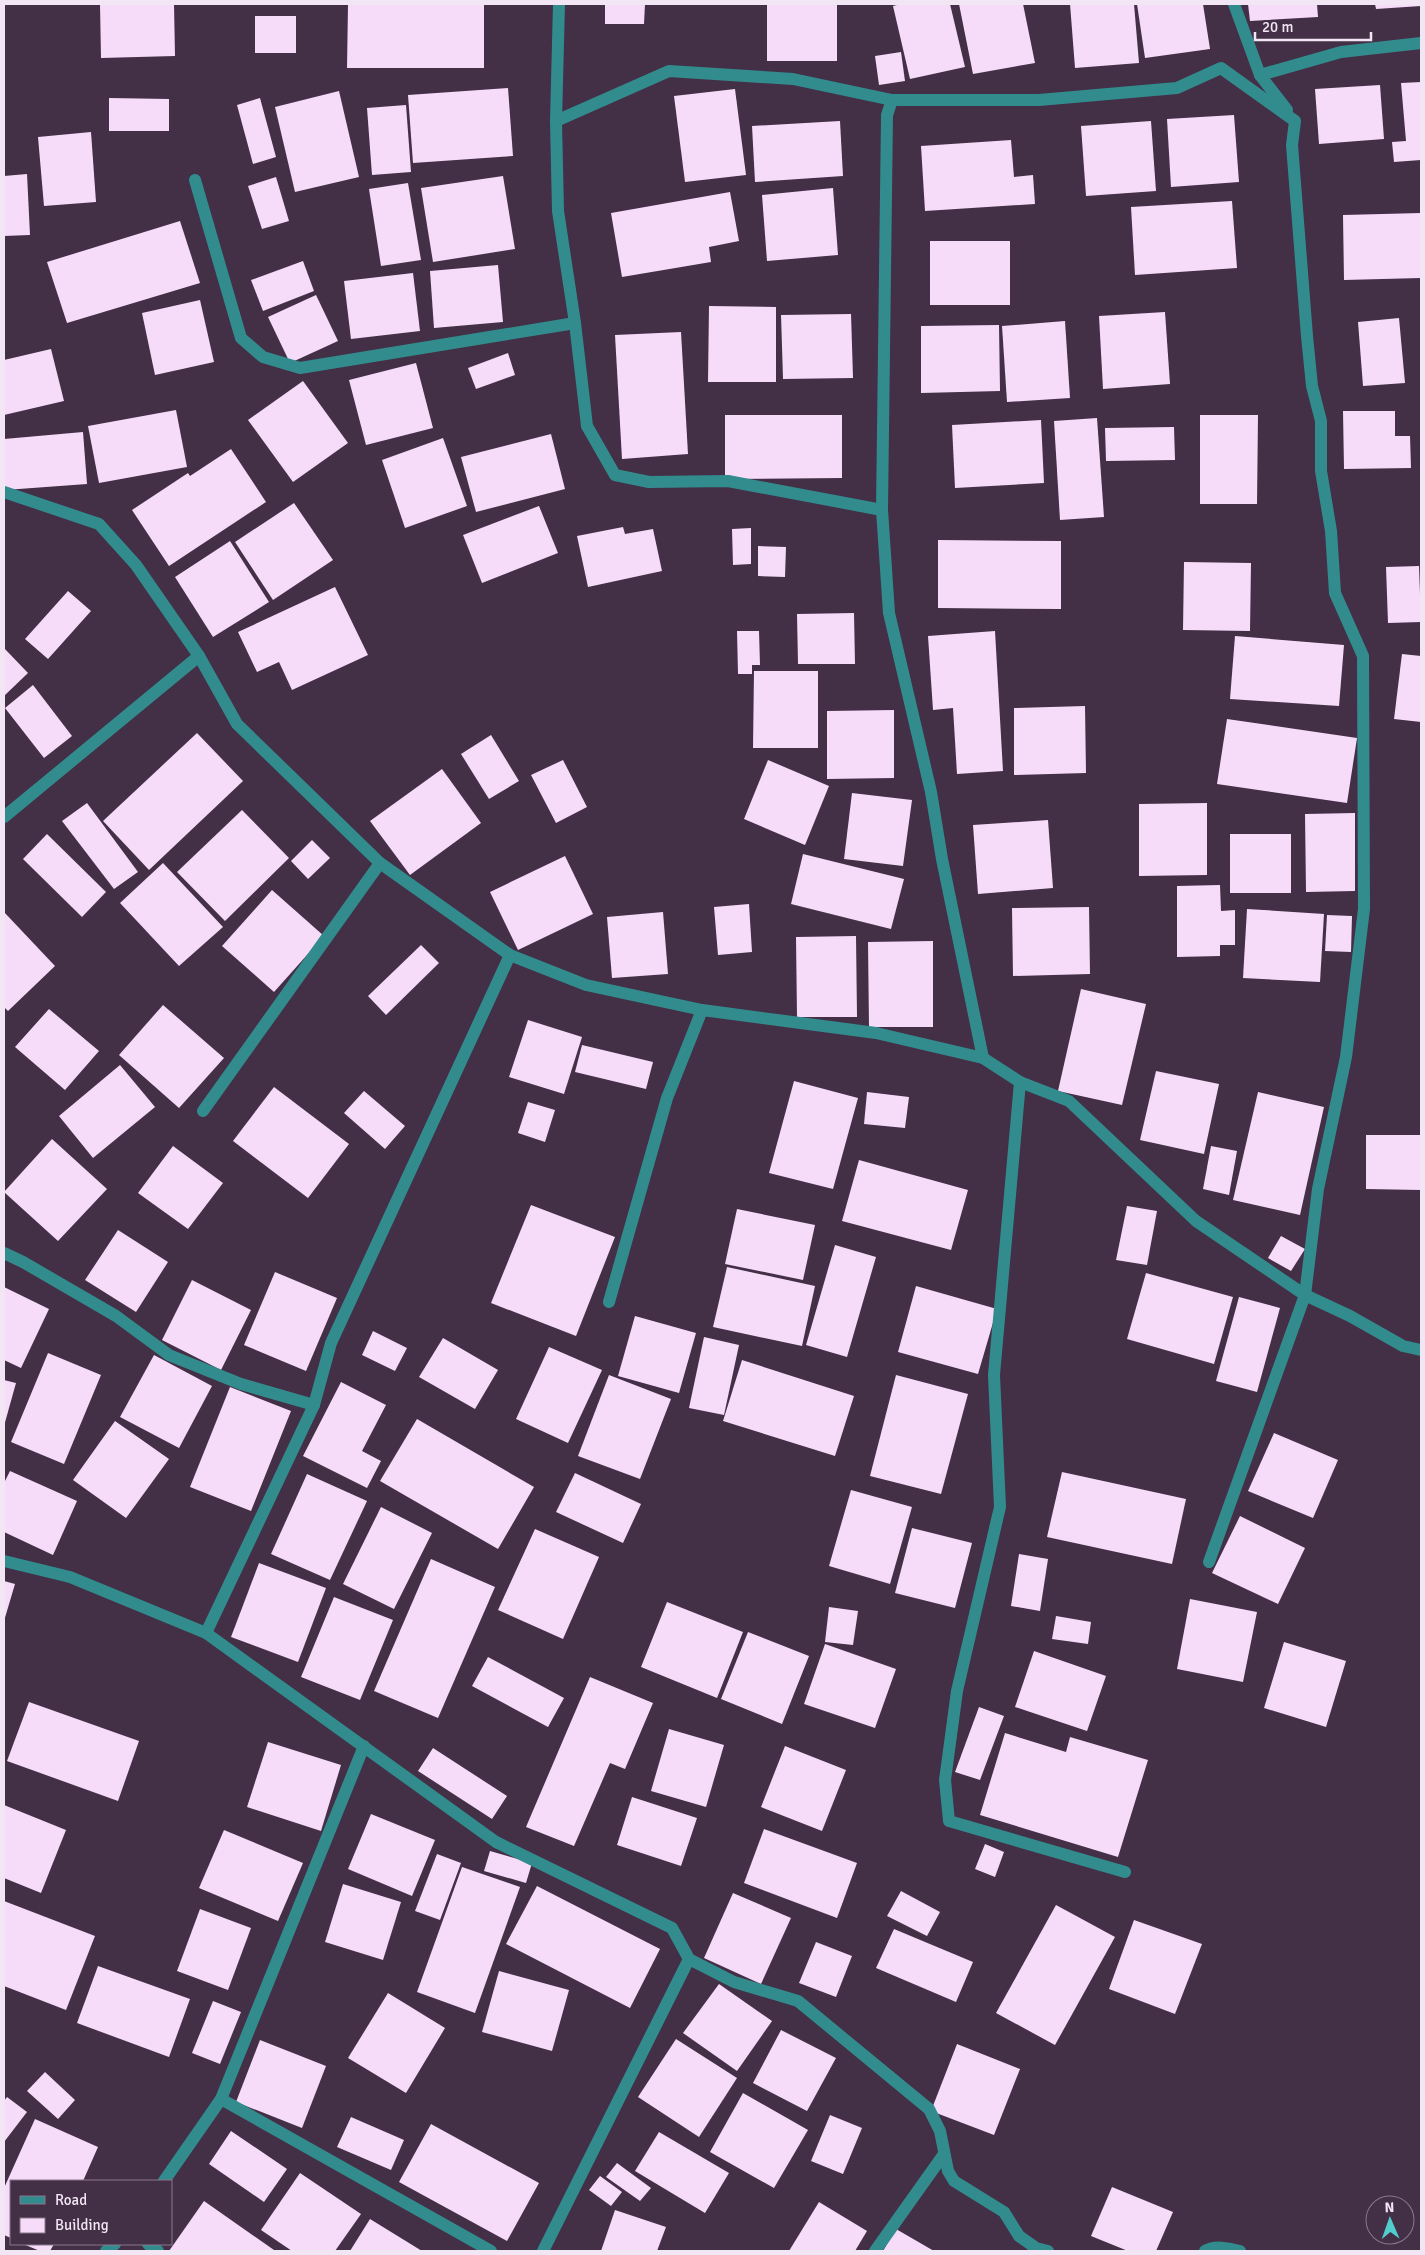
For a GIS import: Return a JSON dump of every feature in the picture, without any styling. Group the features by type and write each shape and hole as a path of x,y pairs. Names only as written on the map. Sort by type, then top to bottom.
{"street":[{"path":"559,4 556,121 558,211 575,323 587,426 615,475 650,482 728,481 882,510"},
{"path":"1209,1562 1305,1295 1318,1189 1346,1057 1364,909 1363,656 1335,592 1331,531 1321,471 1321,421 1312,386 1306,336 1292,145 1295,121 1260,75 1234,4"},
{"path":"1260,75 1341,52 1421,42"},
{"path":"556,121 669,71 793,80 892,100 1040,100 1177,88 1221,68 1295,121"},
{"path":"892,100 886,115 882,510 889,613 931,792 942,858 983,1058"},
{"path":"195,180 241,338 263,357 300,368 575,323"},
{"path":"4,492 99,524 136,565 199,656 237,724 380,863 510,955 586,985 702,1010 876,1033 983,1058 1020,1082 1069,1101 1196,1221 1305,1295 1350,1316 1402,1346 1421,1350"},
{"path":"4,817 199,656"},
{"path":"203,1111 380,863"},
{"path":"206,1633 314,1405 331,1343 510,955"},
{"path":"609,1302 667,1098 702,1010"},
{"path":"1020,1082 994,1375 1000,1507 957,1691 945,1780 949,1821 1125,1872"},
{"path":"4,1253 24,1262 116,1316 169,1356 241,1384 314,1405"},
{"path":"4,1561 70,1577 206,1633 496,1842 672,1928 689,1959 734,1982 798,2001 929,2109 940,2131 948,2171 954,2182 1004,2212 1019,2236 1036,2248 1048,2251"},
{"path":"165,2180 221,2099 364,1746"},
{"path":"544,2251 689,1959"},
{"path":"221,2099 491,2251"},
{"path":"875,2251 944,2154"},
{"path":"1205,2251 1210,2248 1226,2248 1240,2251"}],"building":[{"path":"100,4 174,4 175,56 101,58"},
{"path":"348,4 484,4 484,68 347,68"},
{"path":"605,4 645,4 644,24 605,24"},
{"path":"767,4 837,4 837,61 767,61"},
{"path":"901,4 950,4 965,67 910,79 893,6"},
{"path":"959,4 1023,4 1035,63 973,74"},
{"path":"1070,4 1134,4 1139,63 1075,68"},
{"path":"1137,4 1203,4 1210,49 1145,58"},
{"path":"1248,4 1317,4 1318,17 1250,21"},
{"path":"1375,4 1421,4 1421,6 1376,9"},
{"path":"255,16 296,16 296,53 255,53"},
{"path":"901,52 905,81 879,85 875,56"},
{"path":"1421,82 1421,160 1394,162 1392,142 1406,141 1401,83"},
{"path":"1380,85 1384,139 1319,144 1315,89"},
{"path":"508,88 513,156 413,163 408,95"},
{"path":"735,89 746,175 685,182 674,96"},
{"path":"339,91 359,177 295,192 275,107"},
{"path":"109,98 169,99 169,131 109,131"},
{"path":"260,98 276,157 253,164 237,105"},
{"path":"406,105 411,172 372,175 367,108"},
{"path":"1234,115 1239,182 1171,187 1167,119"},
{"path":"840,121 843,176 755,182 752,126"},
{"path":"1151,121 1156,191 1086,196 1081,126"},
{"path":"91,132 96,202 44,206 38,137"},
{"path":"1011,140 1014,177 1033,175 1035,204 925,211 921,146"},
{"path":"27,174 30,235 4,236 4,176"},
{"path":"503,176 515,249 433,262 421,188"},
{"path":"276,177 289,221 262,229 248,186"},
{"path":"408,183 421,260 381,266 369,189"},
{"path":"833,188 838,255 767,261 762,195"},
{"path":"730,192 739,241 709,247 711,262 622,277 611,213"},
{"path":"1232,201 1237,268 1135,275 1131,207"},
{"path":"1421,213 1421,278 1344,280 1343,215"},
{"path":"180,221 200,283 67,323 47,262"},
{"path":"930,241 1010,241 1010,305 930,305"},
{"path":"303,261 314,291 263,311 251,280"},
{"path":"498,265 503,322 434,328 430,271"},
{"path":"413,273 420,331 351,339 344,281"},
{"path":"316,295 338,341 290,363 268,317"},
{"path":"200,300 214,362 155,375 142,313"},
{"path":"709,306 776,307 776,382 708,382"},
{"path":"1165,312 1170,384 1103,389 1099,316"},
{"path":"851,314 853,378 783,379 781,315"},
{"path":"1399,318 1405,383 1363,386 1358,322"},
{"path":"1065,321 1070,398 1007,402 1002,326"},
{"path":"999,325 1000,391 921,393 921,326"},
{"path":"681,332 688,454 622,459 615,335"},
{"path":"51,349 64,401 4,415 4,360"},
{"path":"508,353 515,375 476,389 468,368"},
{"path":"416,363 433,428 366,445 349,380"},
{"path":"303,381 348,443 293,482 248,420"},
{"path":"176,410 187,467 99,483 88,426"},
{"path":"1343,411 1395,411 1395,436 1410,436 1411,468 1344,469"},
{"path":"725,415 842,415 842,478 725,479"},
{"path":"1200,415 1258,415 1257,504 1200,504"},
{"path":"1097,418 1104,517 1060,520 1054,421"},
{"path":"1041,420 1044,483 955,488 952,425"},
{"path":"1174,427 1175,460 1106,461 1105,428"},
{"path":"83,432 87,484 5,490 4,439"},
{"path":"551,434 565,489 476,512 461,457"},
{"path":"443,438 467,506 405,528 382,460"},
{"path":"231,449 266,502 169,566 132,510 188,473 190,476"},
{"path":"294,503 333,560 273,600 235,542"},
{"path":"539,506 558,553 482,583 463,535"},
{"path":"623,527 625,534 653,529 662,571 588,587 577,536"},
{"path":"751,528 751,564 733,565 732,529"},
{"path":"938,540 1061,541 1061,609 938,608"},
{"path":"230,541 269,602 213,637 175,577"},
{"path":"758,546 786,547 785,577 758,576"},
{"path":"1184,562 1251,563 1250,631 1183,630"},
{"path":"1419,566 1421,622 1388,623 1386,567"},
{"path":"335,587 368,655 292,690 279,662 257,672 238,632"},
{"path":"68,591 91,611 48,659 25,639"},
{"path":"854,613 855,664 798,664 797,614"},
{"path":"737,631 759,631 760,665 752,665 752,674 738,674"},
{"path":"995,631 1003,771 957,774 953,708 933,710 928,636"},
{"path":"1235,636 1344,645 1339,706 1230,699"},
{"path":"4,648 28,673 4,696"},
{"path":"1402,654 1421,656 1421,722 1394,719"},
{"path":"754,671 818,671 818,748 753,748"},
{"path":"33,685 72,736 44,758 5,708"},
{"path":"1085,706 1086,773 1014,775 1014,708"},
{"path":"894,710 894,778 827,779 827,711"},
{"path":"1227,719 1357,738 1347,803 1217,784"},
{"path":"197,733 243,781 149,870 103,821"},
{"path":"491,735 519,781 489,799 461,754"},
{"path":"563,760 587,807 556,823 531,775"},
{"path":"768,760 829,786 805,845 744,819"},
{"path":"442,769 481,823 410,875 370,821"},
{"path":"852,793 912,800 903,866 844,859"},
{"path":"87,803 138,872 114,889 62,821"},
{"path":"1207,803 1207,875 1139,876 1139,804"},
{"path":"242,810 289,858 225,921 177,872"},
{"path":"1355,813 1355,891 1306,892 1305,814"},
{"path":"1048,820 1053,888 978,894 973,825"},
{"path":"47,834 106,892 82,917 23,859"},
{"path":"1230,834 1291,834 1291,893 1230,893"},
{"path":"312,840 330,858 308,879 291,861"},
{"path":"803,854 904,879 891,929 791,904"},
{"path":"565,856 593,914 518,950 490,892"},
{"path":"163,863 223,927 179,966 120,903"},
{"path":"1220,885 1221,911 1235,910 1235,945 1220,945 1220,956 1177,957 1177,886"},
{"path":"272,890 324,936 274,992 222,946"},
{"path":"749,904 752,952 718,955 714,907"},
{"path":"1089,907 1090,974 1013,976 1012,908"},
{"path":"1247,909 1324,914 1320,982 1243,978"},
{"path":"4,912 55,966 8,1011 4,1007"},
{"path":"663,912 668,974 612,978 607,917"},
{"path":"1327,915 1352,916 1351,952 1325,951"},
{"path":"856,936 857,1017 797,1017 796,937"},
{"path":"933,941 933,1027 869,1027 868,942"},
{"path":"421,945 439,963 386,1015 368,996"},
{"path":"1081,989 1146,1004 1122,1105 1058,1091"},
{"path":"163,1005 224,1058 179,1108 119,1055"},
{"path":"49,1009 99,1051 65,1090 15,1047"},
{"path":"528,1020 582,1037 564,1094 509,1077"},
{"path":"582,1045 653,1062 646,1089 575,1072"},
{"path":"120,1065 155,1107 93,1158 59,1116"},
{"path":"1156,1071 1219,1084 1204,1154 1140,1140"},
{"path":"794,1081 858,1098 833,1189 769,1173"},
{"path":"274,1087 349,1144 308,1198 233,1141"},
{"path":"364,1091 405,1126 385,1149 344,1113"},
{"path":"867,1092 909,1097 905,1128 864,1124"},
{"path":"1258,1092 1324,1107 1300,1215 1233,1200"},
{"path":"528,1102 555,1110 545,1142 518,1133"},
{"path":"1366,1135 1421,1135 1421,1190 1366,1189"},
{"path":"52,1139 107,1189 58,1241 4,1192"},
{"path":"173,1146 223,1183 188,1229 138,1193"},
{"path":"1211,1146 1237,1151 1229,1195 1203,1189"},
{"path":"859,1160 968,1190 951,1250 842,1221"},
{"path":"531,1205 615,1237 576,1336 491,1303"},
{"path":"1127,1206 1157,1211 1147,1265 1116,1260"},
{"path":"737,1209 815,1225 803,1280 725,1264"},
{"path":"118,1230 168,1262 136,1312 85,1280"},
{"path":"1281,1236 1305,1249 1291,1271 1268,1258"},
{"path":"835,1245 876,1257 847,1357 806,1345"},
{"path":"727,1267 815,1286 802,1346 713,1327"},
{"path":"275,1272 337,1298 306,1371 244,1345"},
{"path":"1146,1273 1233,1297 1214,1364 1127,1339"},
{"path":"192,1280 251,1310 221,1370 162,1340"},
{"path":"916,1286 997,1309 978,1374 898,1352"},
{"path":"4,1287 49,1309 21,1368 4,1360"},
{"path":"1239,1297 1280,1308 1257,1392 1216,1381"},
{"path":"635,1316 696,1333 679,1393 618,1376"},
{"path":"373,1331 407,1348 395,1371 362,1355"},
{"path":"704,1337 739,1345 724,1415 689,1408"},
{"path":"443,1338 498,1370 475,1409 419,1377"},
{"path":"549,1347 602,1370 568,1443 516,1419"},
{"path":"48,1353 101,1375 64,1464 11,1442"},
{"path":"154,1355 212,1386 179,1448 120,1417"},
{"path":"742,1360 854,1396 835,1456 723,1421"},
{"path":"609,1375 671,1399 640,1479 578,1456"},
{"path":"896,1375 968,1394 941,1494 870,1476"},
{"path":"4,1380 16,1383 4,1426"},
{"path":"341,1382 386,1405 362,1451 381,1461 367,1488 303,1456"},
{"path":"230,1387 291,1411 251,1511 190,1487"},
{"path":"417,1419 534,1487 498,1549 380,1481"},
{"path":"115,1421 169,1459 126,1518 73,1480"},
{"path":"1274,1433 1338,1460 1313,1518 1248,1491"},
{"path":"10,1471 77,1501 53,1555 4,1532 4,1483"},
{"path":"1062,1472 1186,1499 1172,1564 1047,1537"},
{"path":"575,1473 641,1504 623,1543 556,1512"},
{"path":"307,1474 367,1501 330,1580 271,1554"},
{"path":"851,1490 912,1507 890,1584 829,1566"},
{"path":"381,1507 432,1533 394,1609 343,1584"},
{"path":"1240,1516 1305,1548 1278,1604 1212,1573"},
{"path":"912,1528 972,1543 955,1608 895,1593"},
{"path":"535,1529 599,1557 563,1639 498,1610"},
{"path":"1019,1554 1048,1559 1040,1611 1011,1606"},
{"path":"431,1559 495,1587 438,1718 374,1691"},
{"path":"259,1563 326,1588 298,1662 231,1637"},
{"path":"4,1581 15,1584 4,1621"},
{"path":"334,1597 393,1620 360,1700 301,1677"},
{"path":"1190,1599 1257,1612 1243,1682 1177,1669"},
{"path":"667,1602 743,1632 717,1698 641,1667"},
{"path":"829,1607 858,1611 853,1645 825,1642"},
{"path":"1056,1616 1091,1622 1088,1644 1052,1639"},
{"path":"748,1632 809,1656 782,1724 721,1699"},
{"path":"1284,1642 1346,1661 1326,1727 1264,1708"},
{"path":"825,1644 896,1669 875,1728 804,1704"},
{"path":"1034,1651 1106,1676 1087,1731 1015,1707"},
{"path":"488,1657 564,1698 548,1727 472,1686"},
{"path":"590,1677 653,1703 625,1769 610,1763 574,1846 526,1827"},
{"path":"29,1702 139,1741 118,1801 7,1761"},
{"path":"979,1707 1004,1716 980,1780 955,1772"},
{"path":"669,1729 724,1745 706,1807 651,1791"},
{"path":"1005,1733 1066,1752 1070,1737 1148,1760 1118,1857 980,1815"},
{"path":"268,1742 341,1765 321,1831 247,1807"},
{"path":"785,1746 846,1770 822,1831 761,1807"},
{"path":"433,1748 507,1796 492,1819 418,1771"},
{"path":"632,1797 697,1818 681,1866 617,1845"},
{"path":"4,1805 66,1830 41,1893 4,1878"},
{"path":"371,1814 435,1840 412,1896 348,1869"},
{"path":"764,1829 857,1863 837,1918 744,1883"},
{"path":"224,1830 303,1863 278,1921 199,1888"},
{"path":"985,1844 1004,1852 995,1877 975,1869"},
{"path":"490,1851 532,1863 526,1883 484,1871"},
{"path":"437,1854 461,1863 440,1920 415,1911"},
{"path":"462,1867 520,1887 475,2013 417,1992"},
{"path":"343,1884 401,1902 383,1960 325,1942"},
{"path":"537,1886 660,1949 630,2008 506,1944"},
{"path":"901,1891 940,1912 927,1936 887,1916"},
{"path":"733,1893 791,1918 761,1984 704,1958"},
{"path":"4,1901 95,1936 66,2010 4,1986"},
{"path":"1056,1905 1115,1937 1055,2045 996,2013"},
{"path":"200,1909 251,1928 228,1990 177,1971"},
{"path":"1134,1920 1202,1944 1175,2014 1109,1989"},
{"path":"894,1929 973,1962 956,2002 876,1968"},
{"path":"816,1942 852,1956 836,1997 799,1983"},
{"path":"98,1966 190,1999 169,2057 77,2023"},
{"path":"499,1971 569,1990 552,2051 482,2032"},
{"path":"719,1984 772,2021 737,2071 683,2033"},
{"path":"388,1993 445,2028 406,2093 348,2058"},
{"path":"213,2001 241,2012 220,2064 192,2053"},
{"path":"781,2030 836,2058 807,2111 753,2083"},
{"path":"676,2039 737,2078 699,2137 638,2097"},
{"path":"260,2040 326,2066 302,2128 236,2102"},
{"path":"957,2044 1020,2069 994,2135 931,2111"},
{"path":"45,2072 75,2100 58,2119 27,2091"},
{"path":"743,2093 808,2130 774,2188 710,2152"},
{"path":"7,2097 27,2112 4,2142 4,2101"},
{"path":"830,2115 862,2128 843,2174 811,2161"},
{"path":"351,2117 404,2140 391,2170 337,2147"},
{"path":"35,2119 98,2147 83,2180 10,2180 10,2238 4,2235 4,2188"},
{"path":"431,2124 539,2183 507,2241 399,2182"},
{"path":"231,2131 287,2169 264,2202 209,2164"},
{"path":"659,2132 729,2173 705,2213 635,2171"},
{"path":"617,2163 651,2188 640,2201 606,2177"},
{"path":"300,2173 361,2214 335,2251 292,2251 261,2230"},
{"path":"600,2176 622,2192 611,2206 589,2190"},
{"path":"1112,2187 1173,2212 1156,2251 1128,2251 1091,2236"},
{"path":"204,2201 274,2250 169,2251"},
{"path":"819,2202 867,2231 855,2251 789,2251"},
{"path":"615,2210 666,2227 657,2251 601,2251"},
{"path":"370,2219 422,2251 350,2251"},
{"path":"896,2229 934,2251 883,2251"},
{"path":"25,2245 53,2245 50,2251 40,2251"}]}
